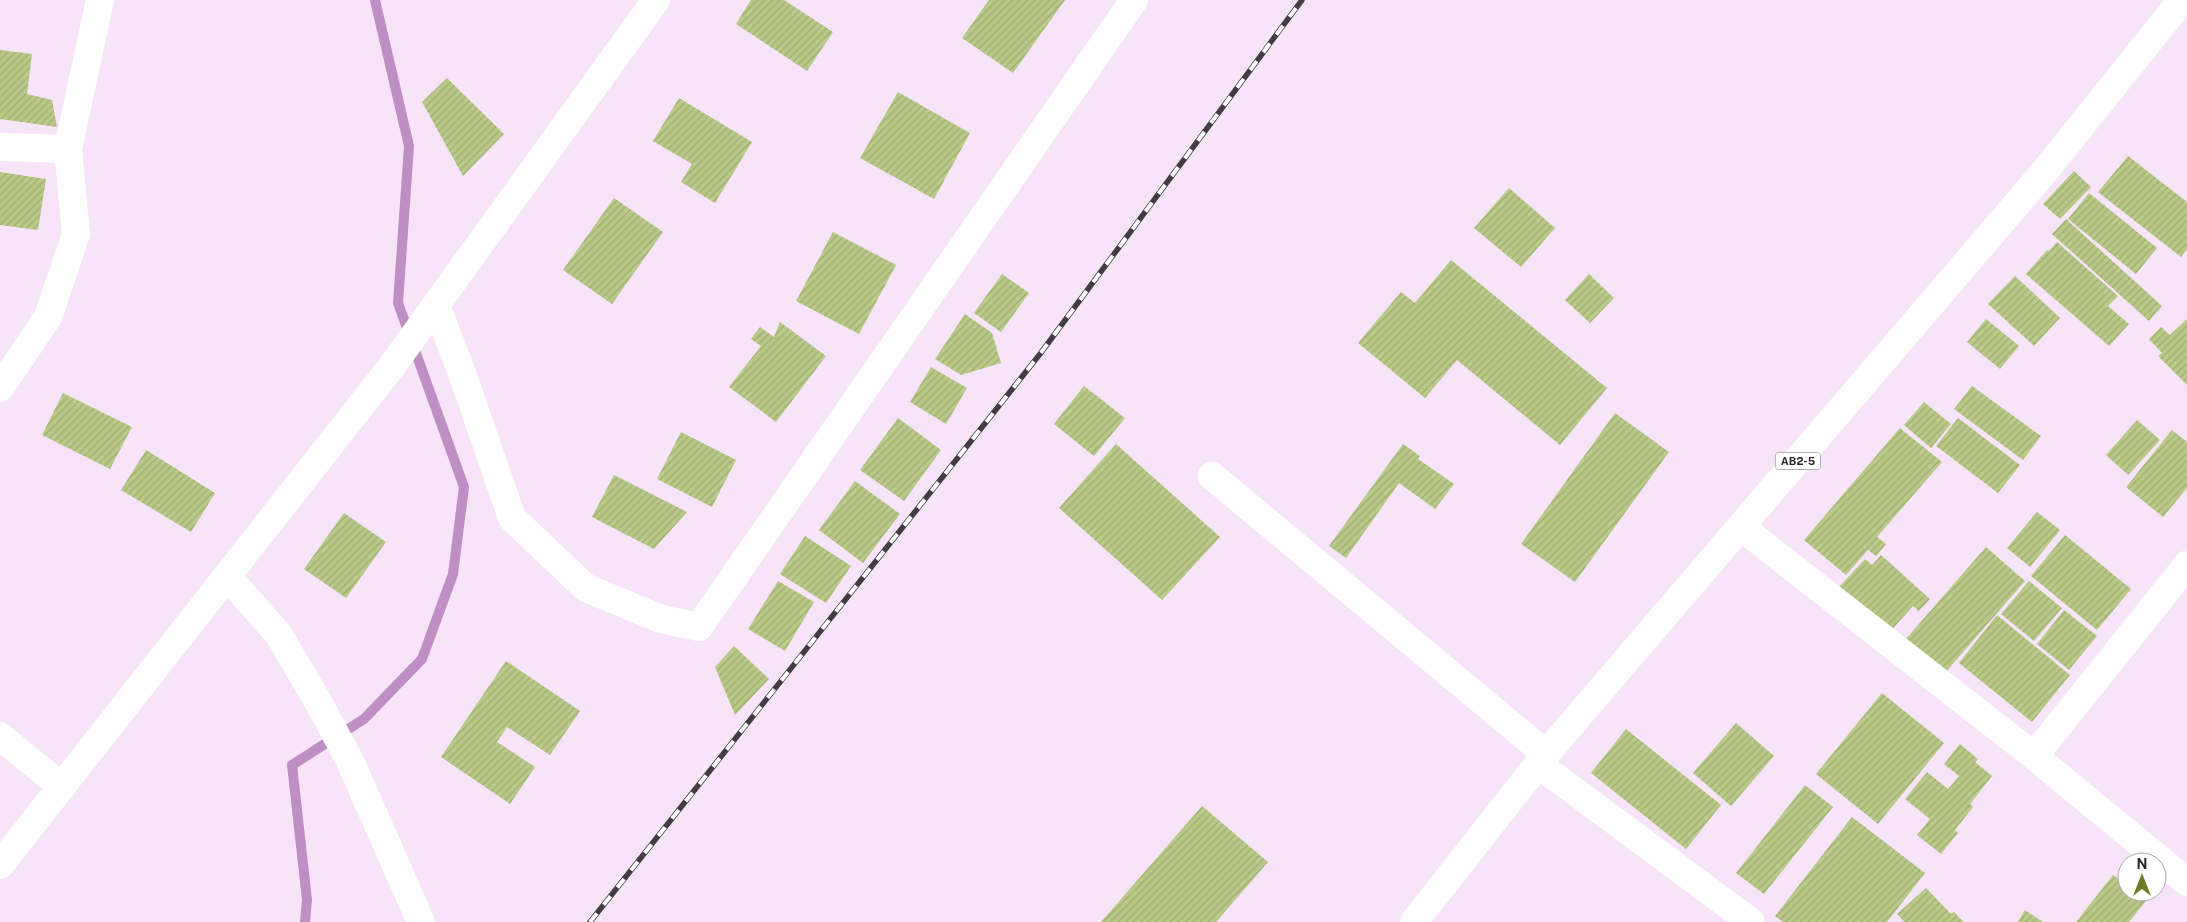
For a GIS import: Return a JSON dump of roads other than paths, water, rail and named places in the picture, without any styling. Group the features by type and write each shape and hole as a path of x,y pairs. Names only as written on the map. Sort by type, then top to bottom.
{"street":[{"path":"0,388 48,317 76,234 68,149 100,0"},
{"path":"0,865 392,366 656,0"},
{"path":"429,315 462,373 512,518 586,588 661,619 699,626 1134,0"},
{"name":"AB2-5","path":"1414,922 1542,759 2044,171 2182,0"},
{"path":"0,147 68,149"},
{"path":"1212,476 1542,759 1751,922"},
{"path":"1741,527 2034,756 2187,882"},
{"path":"2034,756 2187,564"},
{"path":"227,576 279,635 321,707 350,761 421,922"},
{"path":"0,736 62,787"}],"waterway":[{"path":"305,922 307,900 292,765 364,719 422,659 453,574 464,487 398,303 409,146 375,0"}],"railway":[{"path":"590,922 1040,354 1302,0"}]}
